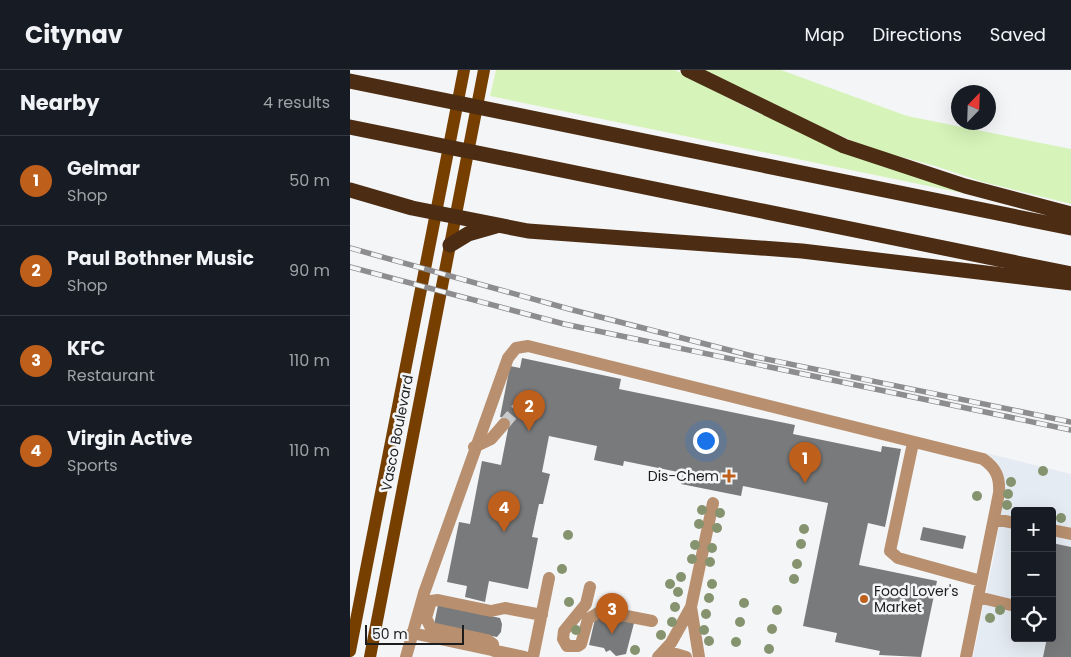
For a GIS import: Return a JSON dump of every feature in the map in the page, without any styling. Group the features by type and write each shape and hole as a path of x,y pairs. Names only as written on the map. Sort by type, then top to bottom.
{"highway":[{"path":"688,70 852,149 965,186 1071,214"},
{"path":"350,81 1071,228"},
{"path":"350,128 1071,274"},
{"path":"350,190 379,200 528,231 802,251 1071,283"},
{"path":"449,249 468,234 497,226"}],"main road":[{"name":"Vasco Boulevard","path":"350,651 443,185 464,70"},
{"name":"Vasco Boulevard","path":"370,657 430,340 484,70"}],"street":[{"path":"406,657 424,593 474,447 512,351 528,346 983,459 992,465 997,472 1000,482 966,657"},
{"path":"474,447 492,439 504,424"},
{"path":"913,443 890,551 898,558 981,581"},
{"path":"659,657 671,643 691,607 713,502"},
{"path":"994,519 1011,522"},
{"path":"1056,531 1071,534"},
{"path":"533,657 550,578"},
{"path":"590,587 586,604 564,631 562,639 567,646 578,646 581,644 588,619 601,610 652,621"},
{"path":"424,593 542,615"},
{"path":"978,598 1011,605"},
{"path":"494,651 493,644 487,640 431,628 426,618 428,607 432,601 438,600 491,611 505,608"},
{"path":"691,607 699,657"},
{"path":"412,633 525,657"},
{"path":"659,657 676,654 686,657"}],"shaded area":[{"path":"986,453 1071,474 1071,657 973,657 995,551 1005,483 997,462"}],"green space":[{"path":"496,70 675,70 750,109 881,166 982,197 490,96"},
{"path":"704,70 781,70 907,116 951,125 951,130 977,130 1071,149 1071,204 983,182 935,166 869,148 807,121"}],"building":[{"path":"522,358 621,379 619,389 795,425 793,434 881,452 882,446 901,449 885,527 868,523 859,565 937,581 921,657 879,655 880,651 835,642 837,633 803,626 828,503 743,486 741,496 681,484 683,473 624,461 623,466 594,460 597,446 549,436 542,472 550,474 543,504 539,504 532,537 538,538 528,589 489,581 485,602 465,597 467,586 447,582 459,522 470,524 482,461 501,465 510,419 500,417 510,366 520,368"},
{"path":"923,527 966,536 963,549 920,540"},
{"path":"1056,544 1071,547 1071,657 1043,657 1046,642 1056,642"},
{"path":"438,605 500,618 502,624 501,632 497,637 434,625"},
{"path":"597,617 634,623 626,654 616,656 610,650 606,652 604,648 589,645"}],"tunnel":[{"path":"504,424 527,397"}],"railway":[{"path":"350,248 569,309 756,357 1071,422"},
{"path":"350,267 564,324 1071,430"}],"place":[{"name":"Paul Bothner Music","path":"529,431"},
{"name":"Dis-Chem","path":"729,476"},
{"name":"Gelmar","path":"805,483"},
{"name":"Virgin Active","path":"504,532"},
{"name":"Food Lover's Market","path":"864,599"},
{"name":"KFC","path":"612,634"}]}
